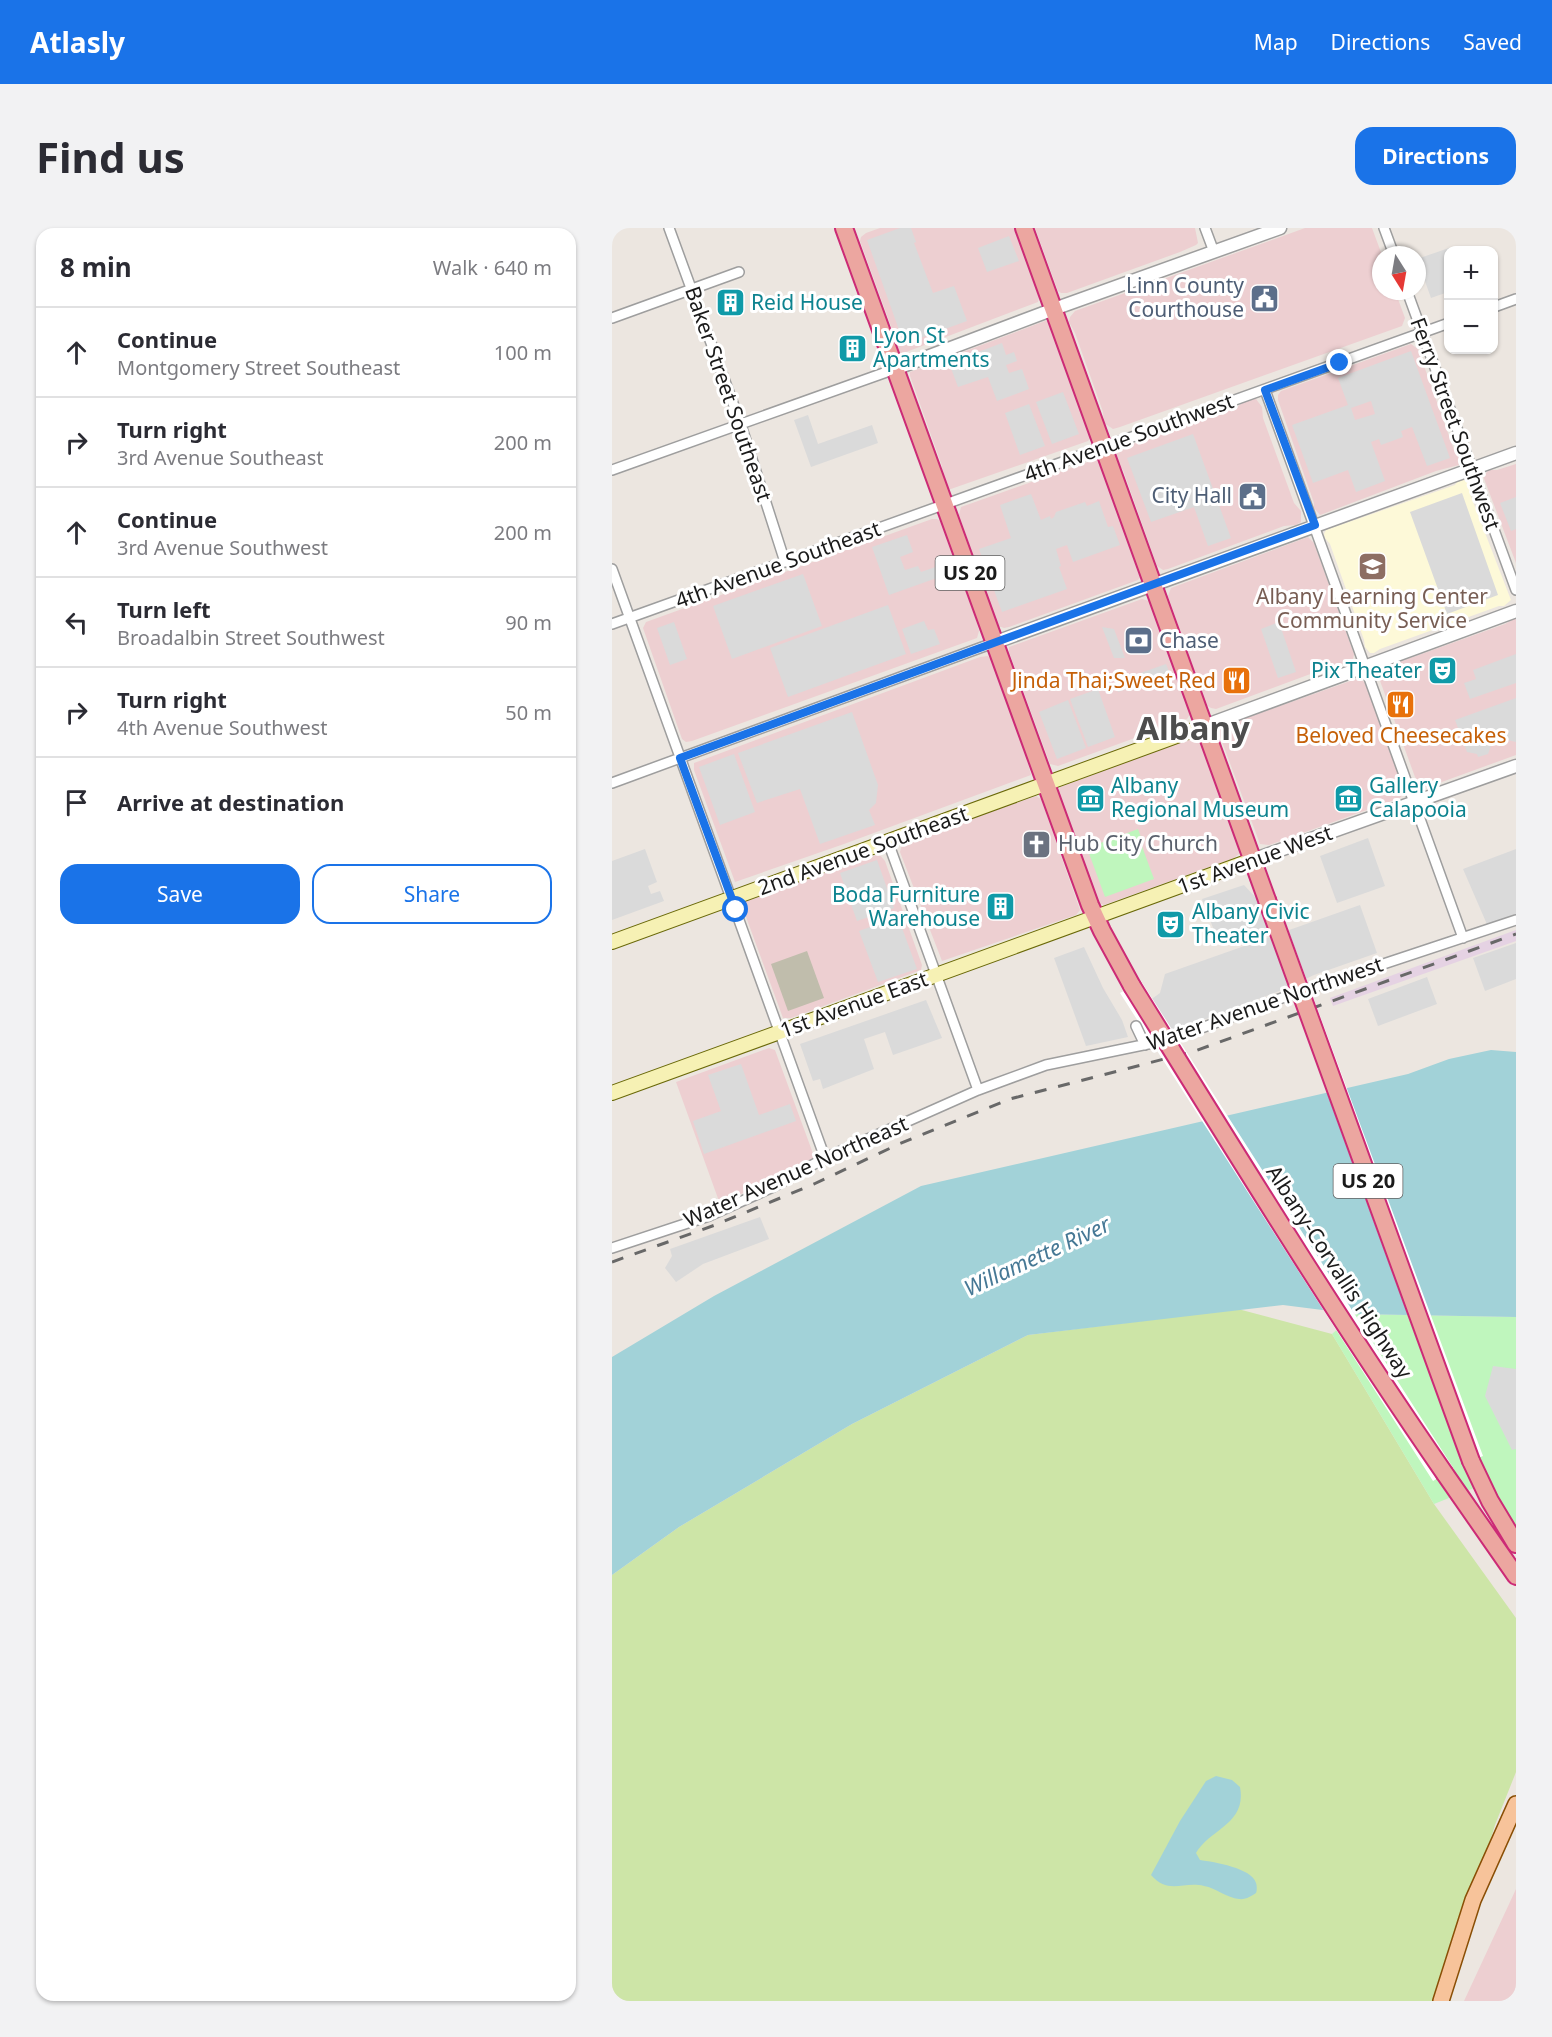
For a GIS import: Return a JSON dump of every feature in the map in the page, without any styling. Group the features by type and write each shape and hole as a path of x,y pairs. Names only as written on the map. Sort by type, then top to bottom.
{"highway":[{"name":"US 20","path":"1024,228 1252,860"},
{"name":"US 20","path":"849,229 895,369 1096,917"},
{"name":"Albany-Corvallis Highway","path":"1252,860 1471,1461 1490,1501 1516,1544"},
{"name":"Albany-Corvallis Highway","path":"1096,917 1132,986 1398,1407 1516,1576"}],"main road":[{"name":"2nd Avenue Southeast","path":"612,942 1204,726"},
{"name":"1st Avenue West","path":"1096,917 1252,860"},
{"name":"1st Avenue East","path":"612,1092 1096,917"},
{"path":"1442,2001 1473,1900 1516,1804"}],"street":[{"name":"Baker Street Southeast","path":"669,228 741,424 785,562"},
{"path":"1205,228 1214,252"},
{"path":"612,470 1280,228"},
{"path":"1384,228 1391,246"},
{"path":"612,318 739,272"},
{"path":"1498,306 1516,299"},
{"name":"Ferry Street Southwest","path":"1410,300 1516,590"},
{"name":"4th Avenue Southwest","path":"945,505 1444,325"},
{"path":"1265,390 1463,938"},
{"path":"612,783 1516,453"},
{"name":"4th Avenue Southeast","path":"612,624 945,505"},
{"path":"612,569 825,1158"},
{"path":"1204,726 1516,611"},
{"name":"1st Avenue West","path":"1252,860 1516,766"},
{"path":"888,842 978,1090"},
{"name":"Water Avenue Northwest","path":"978,1090 1046,1065 1145,1045 1197,1031 1290,995 1516,920"},
{"path":"1136,1026 1145,1045"},
{"name":"Water Avenue Northeast","path":"612,1248 709,1216 773,1187 825,1158 978,1090"}],"shaded area":[{"path":"880,228 1015,228 1039,298 1038,302 901,354 897,353 892,342 892,329 860,241 866,233"},
{"path":"900,228 911,228 916,242 914,243 933,293 954,286 967,321 904,344 867,240"},
{"path":"1035,228 1195,228 1198,243 1180,252 1067,293 1061,293 1058,291"},
{"path":"1305,228 1372,228 1379,246 1372,246 1372,300 1398,300 1405,318 1402,326 1113,429 1104,423 1103,412 1069,322 1075,311"},
{"path":"1009,236 1019,261 987,272 978,248"},
{"path":"1444,250 1444,293 1431,298 1426,284 1426,256"},
{"path":"1049,321 1083,419 1089,425 1091,438 948,490 910,372"},
{"path":"1002,343 1006,355 1014,352 1017,361 1006,365 1009,373 1022,369 1029,389 997,401 988,377 958,387 949,363"},
{"path":"1411,344 1418,349 1454,450 1460,460 1459,465 1436,471 1320,515 1314,508 1278,395 1281,391"},
{"path":"1411,351 1450,458 1427,466 1412,427 1401,431 1403,437 1381,445 1379,439 1371,442 1385,481 1356,492 1348,470 1313,483 1292,425 1348,405 1338,378","holes":["1371,401 1375,414 1355,420 1351,408"]},
{"path":"1063,392 1079,434 1052,444 1036,402"},
{"path":"1256,399 1262,407 1263,418 1294,503 1301,511 1301,522 1284,526 1163,570 1157,566 1123,470 1116,461 1119,449 1237,407 1246,400"},
{"path":"1029,404 1045,446 1020,455 1005,413"},
{"path":"808,415 818,444 872,425 878,443 811,467 794,420"},
{"path":"1193,434 1231,538 1208,546 1194,507 1151,522 1127,458"},
{"path":"1099,458 1140,578 1009,627 998,626 959,515 961,507"},
{"path":"1516,464 1516,563 1483,476 1489,470"},
{"path":"1463,480 1467,481 1470,486 1470,494 1511,600 1504,606 1370,653 1365,647 1330,544 1325,538 1326,530 1455,485"},
{"path":"1462,493 1498,595 1447,614 1410,512"},
{"path":"1031,494 1041,520 1050,516 1051,519 1056,512 1085,502 1087,506 1099,501 1108,527 1113,526 1120,545 1073,562 1067,545 1056,549 1061,566 1059,567 1067,589 1002,612 979,549 1011,538 1000,505"},
{"path":"1516,497 1516,529 1511,531 1500,503"},
{"path":"932,519 940,521 976,620 979,631 977,638 692,741 686,742 682,739 643,628 646,622"},
{"path":"907,535 913,552 900,557 905,570 918,566 921,572 944,564 948,574 889,595 872,547"},
{"path":"1308,537 1314,543 1354,654 1353,659 1345,664 1332,666 1216,709 1211,708 1206,705 1168,596 1171,588"},
{"path":"803,574 822,626 732,659 713,606"},
{"path":"1142,599 1149,601 1190,713 1189,716 1187,719 1058,766 1050,764 1009,647"},
{"path":"888,605 906,654 788,697 770,648"},
{"path":"1516,619 1516,755 1428,787 1421,786 1415,777 1379,678 1379,672 1391,665"},
{"path":"924,621 928,630 934,629 940,644 911,654 902,629"},
{"path":"674,622 687,659 670,665 657,628"},
{"path":"1279,622 1296,672 1278,678 1261,629"},
{"path":"1102,627 1114,629 1125,658 1114,658"},
{"path":"1516,654 1516,683 1470,699 1464,683 1476,679 1473,670"},
{"path":"988,656 1024,749 1031,775 735,882 694,770 694,763"},
{"path":"1166,664 1170,674 1118,692 1115,682"},
{"path":"1361,679 1365,683 1400,779 1403,794 1400,798 1269,845 1260,844 1218,731 1221,727"},
{"path":"1098,689 1115,737 1088,747 1070,699"},
{"path":"1516,698 1516,742 1499,738 1496,744 1492,743 1488,754 1478,757 1477,754 1467,752 1455,720"},
{"path":"1068,700 1086,748 1057,759 1039,712"},
{"path":"852,712 878,785 876,803 869,810 875,825 820,844 800,789 757,803 738,753"},
{"path":"1194,737 1200,740 1240,850 1239,854 1234,858 1104,905 1099,903 1058,792 1060,787"},
{"path":"734,754 755,812 720,825 699,767"},
{"path":"1036,796 1041,799 1080,910 1076,915 942,961 900,852 903,843"},
{"path":"1368,838 1385,886 1337,903 1320,856"},
{"path":"645,849 657,882 648,886 651,894 660,891 664,901 612,920 612,861"},
{"path":"1516,849 1516,920 1489,929 1463,869"},
{"path":"879,854 885,861 922,965 921,970 791,1018 783,1018 743,904 747,900"},
{"path":"877,860 894,908 857,921 840,873"},
{"path":"1244,885 1257,899 1268,929 1220,946 1202,899"},
{"path":"1360,905 1377,953 1314,975 1282,990 1177,1030 1159,1034 1142,1006 1160,993 1165,974"},
{"path":"898,917 917,969 878,982 859,931"},
{"path":"1516,930 1516,941 1333,1006 1330,998"},
{"path":"1516,943 1516,979 1485,991 1473,958"},
{"path":"1084,947 1103,988 1122,1020 1128,1037 1086,1046 1054,958"},
{"path":"807,951 824,998 788,1011 771,964"},
{"path":"1427,977 1437,1004 1378,1026 1368,999"},
{"path":"926,1000 942,1038 893,1055 885,1032 864,1039 874,1069 823,1089 820,1079 813,1081 800,1044"},
{"path":"769,1048 775,1050 815,1159 720,1204 676,1082"},
{"path":"741,1064 759,1115 790,1104 796,1121 704,1154 693,1121 721,1111 708,1075"},
{"path":"760,1217 769,1239 703,1264 676,1282 665,1268 672,1256 670,1249"},
{"path":"1493,1366 1516,1369 1516,1449 1512,1450 1485,1396"},
{"path":"1516,1889 1516,2001 1464,2001"}],"green space":[{"path":"1138,829 1154,879 1105,897 1087,848"},
{"path":"1238,1309 1332,1334 1434,1504 1516,1618 1516,1772 1495,1825 1441,2001 612,2001 612,1575 679,1527 852,1424 1028,1335"},
{"path":"1354,1314 1516,1317 1516,1525 1484,1484 1434,1504 1332,1334"}],"water":[{"name":"Willamette River","path":"1491,1050 1516,1052 1516,1317 1354,1314 1283,1305 1028,1335 852,1424 679,1527 612,1575 612,1357 714,1296 921,1186 1408,1074 1449,1059"},
{"path":"1216,1776 1232,1780 1240,1787 1241,1799 1233,1818 1196,1853 1200,1860 1248,1873 1253,1878 1257,1889 1256,1893 1244,1899 1230,1897 1204,1886 1170,1886 1157,1881 1151,1875 1180,1821 1206,1781"}],"pier":[{"path":"1276,897 1483,1456 1462,1464 1258,903"},
{"path":"1141,981 1454,1469 1433,1481 1120,993"}],"railway":[{"path":"612,1262 715,1225 814,1184 899,1144 1010,1099 1195,1051 1516,934"}],"place":[{"name":"Linn County Courthouse","path":"1265,298"},
{"name":"Reid House","path":"730,303"},
{"name":"Lyon St Apartments","path":"852,348"},
{"name":"City Hall","path":"1253,496"},
{"name":"Albany Learning Center Community Service","path":"1372,566"},
{"name":"Chase","path":"1138,641"},
{"name":"Pix Theater","path":"1443,671"},
{"name":"Jinda Thai;Sweet Red","path":"1237,681"},
{"name":"Beloved Cheesecakes","path":"1401,705"},
{"name":"Albany Regional Museum","path":"1090,798"},
{"name":"Gallery Calapooia","path":"1348,798"},
{"name":"Hub City Church","path":"1037,844"},
{"name":"Boda Furniture Warehouse","path":"1001,907"},
{"name":"Albany Civic Theater","path":"1171,924"}],"district":[{"name":"Albany","path":"1193,728"}],"route":[{"path":"736,910 680,758 1315,525 1265,390 1340,363"}]}
